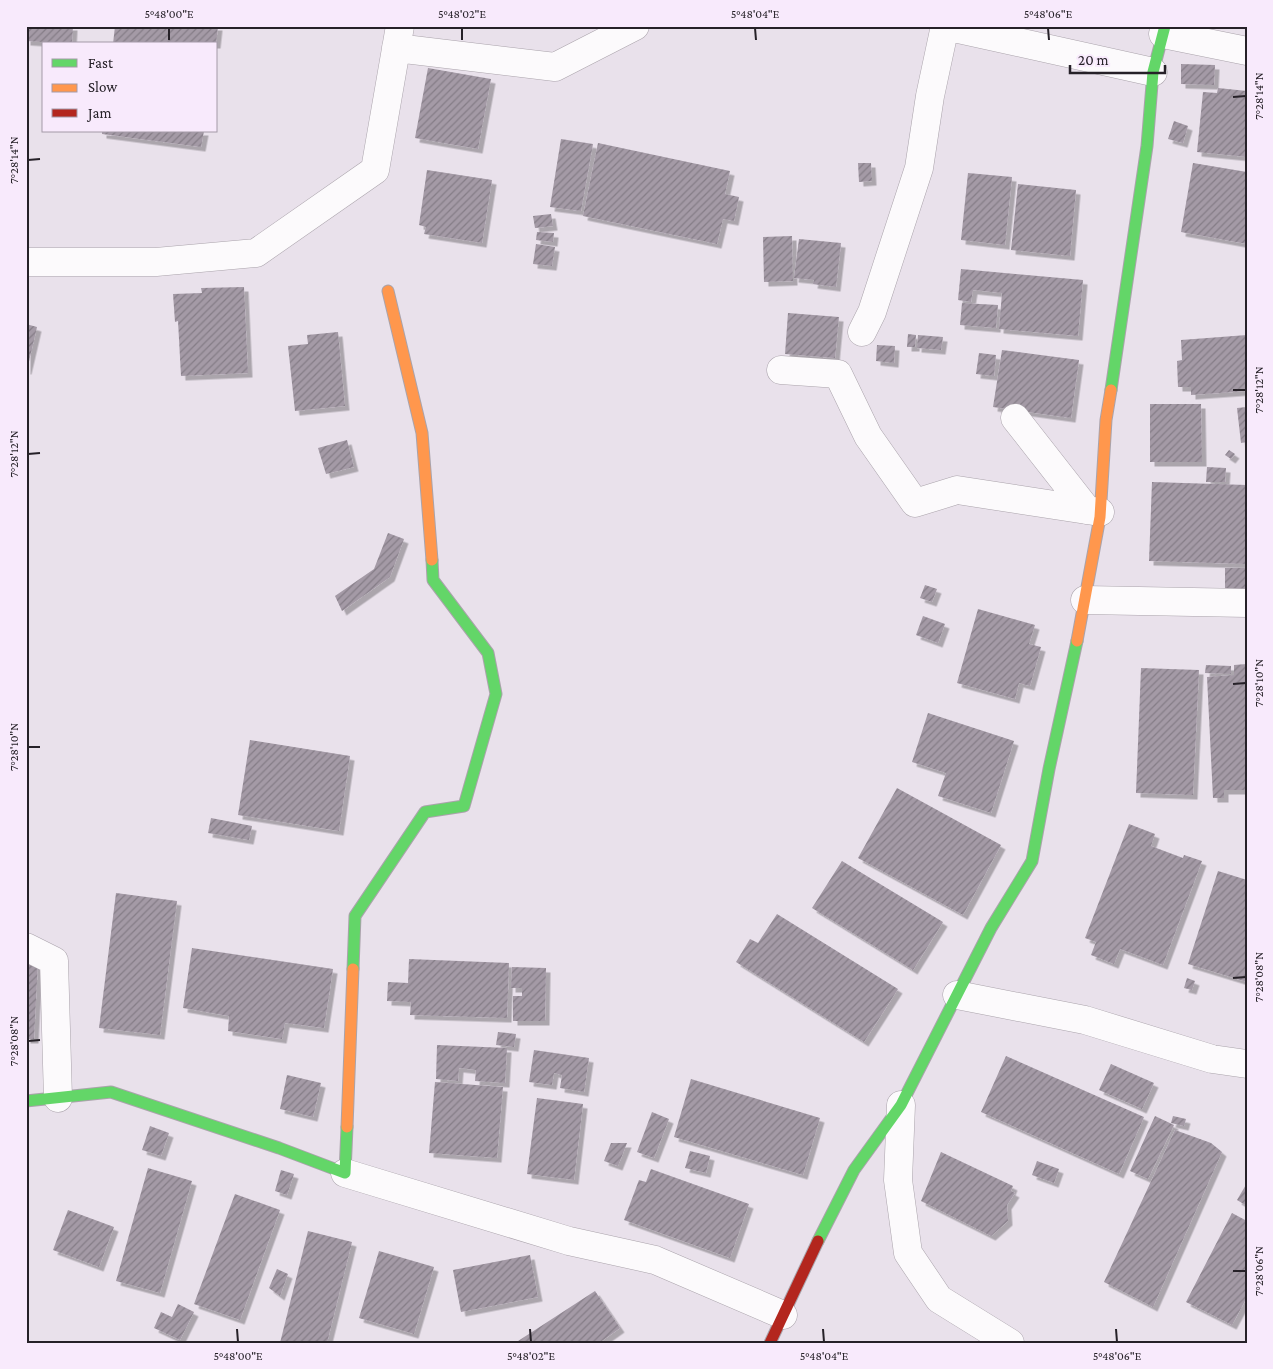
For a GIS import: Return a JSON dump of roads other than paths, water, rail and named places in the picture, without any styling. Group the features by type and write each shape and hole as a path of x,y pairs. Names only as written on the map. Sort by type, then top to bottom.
{"street":[{"path":"26,262 156,262 256,253 375,170 398,37 555,68 635,26"},
{"path":"862,332 872,312 919,168 930,96 945,26 1153,72"},
{"path":"770,1343 794,1297 799,1279 854,1170 901,1106 991,928 1032,861 1049,769 1085,600 1106,420 1147,146 1153,72 1164,30 1247,51"},
{"path":"345,1173 355,916 424,812 464,806 496,694 488,653 433,580 422,433 388,291"},
{"path":"781,370 838,374 868,436 915,503 957,490 1094,511"},
{"path":"1015,418 1094,511"},
{"path":"1085,600 1247,603"},
{"path":"26,947 54,961 58,1098"},
{"path":"957,995 1085,1020 1212,1058 1247,1064"},
{"path":"26,1101 110,1092 279,1148 345,1173 569,1241 655,1260 783,1315"},
{"path":"901,1106 898,1180 908,1253 939,1299 1010,1343"}]}
